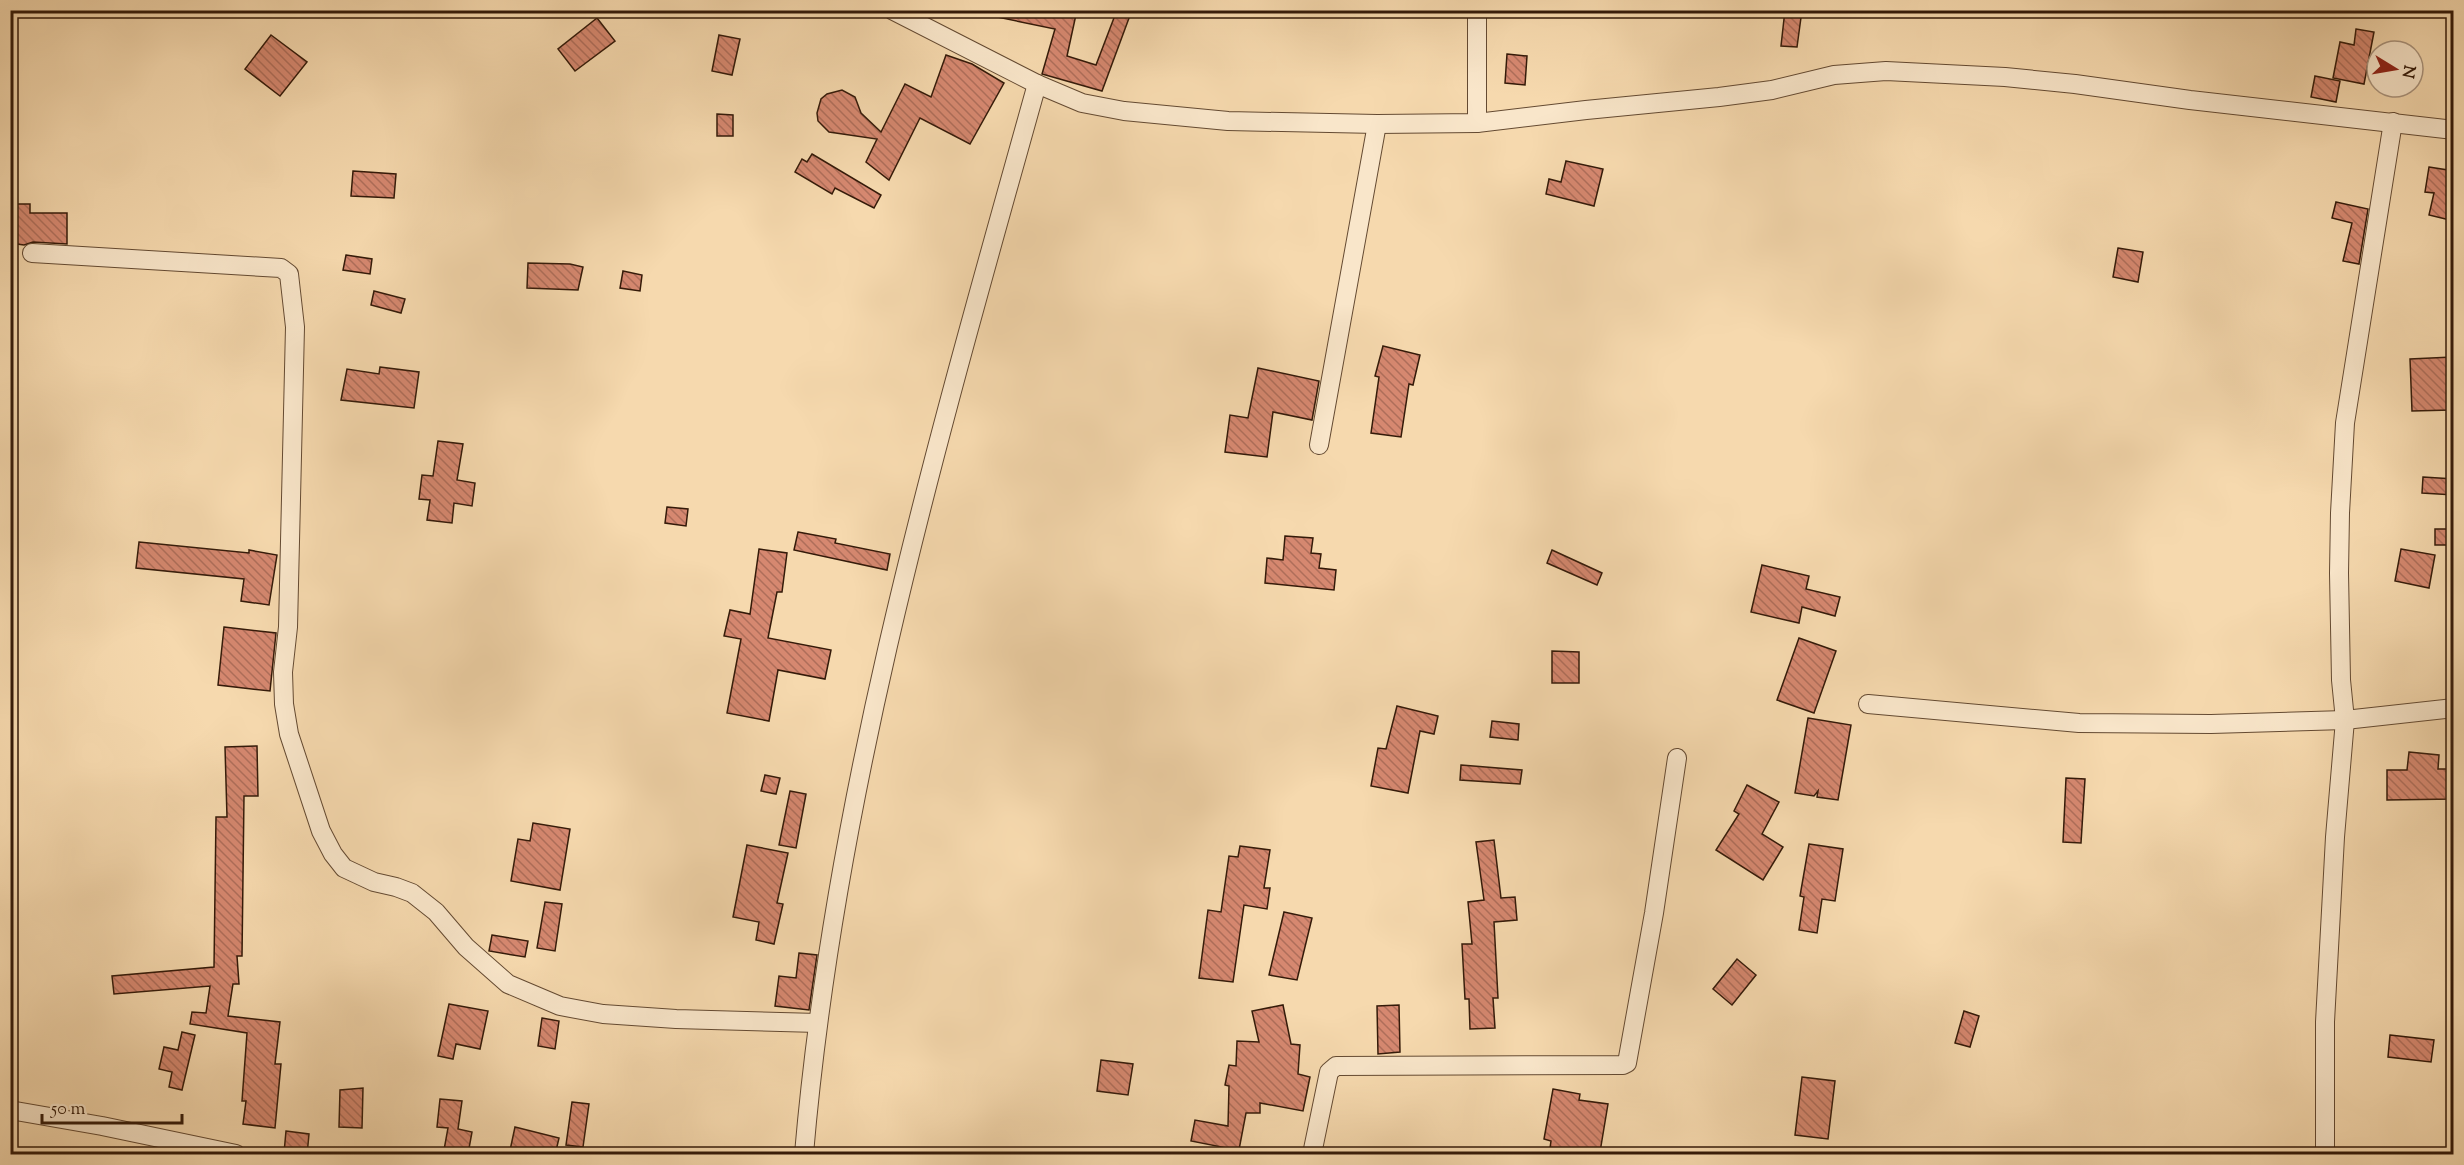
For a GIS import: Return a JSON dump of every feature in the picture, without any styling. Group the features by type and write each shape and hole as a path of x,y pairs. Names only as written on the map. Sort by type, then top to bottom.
{"street":[{"path":"892,10 1037,84 1082,103 1124,111 1228,121 1377,124 1477,123 1730,96 1772,90 1834,75 1886,71 2005,76 2454,130"},
{"path":"1477,10 1477,123"},
{"path":"804,1155 812,1063 853,809 896,614 946,410 1037,84"},
{"path":"2325,1155 2325,1022 2335,837 2345,720 2341,681 2339,573 2345,423 2393,122"},
{"path":"1319,445 1377,124"},
{"path":"32,253 281,268 289,274 295,327 288,627 283,672 284,704 289,734 321,831 333,854 344,868 374,882 412,893 436,912 466,947 508,984 560,1006 613,1015 818,1023"},
{"path":"1868,704 2079,723 2211,724 2345,720 2454,708"},
{"path":"1312,1155 1329,1072 1336,1066 1623,1065 1627,1063 1654,913 1677,758"},
{"path":"10,1110 102,1126 236,1155"}],"building":[{"path":"998,10 1077,10 1067,56 1096,65 1117,10 1132,10 1102,91 1042,74 1055,29 997,17"},
{"path":"1785,10 1802,10 1797,47 1781,46"},
{"path":"597,18 615,41 575,71 558,49"},
{"path":"2356,29 2374,32 2373,39 2365,39 2364,84 2333,78 2340,42 2354,45"},
{"path":"271,35 307,62 280,96 245,69"},
{"path":"719,35 740,39 732,75 712,71"},
{"path":"1507,54 1527,56 1525,85 1505,83"},
{"path":"946,55 972,64 1004,83 970,144 920,118 889,180 866,162 877,139 829,132 818,121 817,113 821,99 827,94 842,90 855,97 861,113 881,132 905,84 931,97"},
{"path":"2315,76 2340,81 2336,102 2311,97"},
{"path":"717,114 733,115 733,136 717,136"},
{"path":"812,154 881,195 874,208 835,188 832,194 795,172 802,159 807,162"},
{"path":"1566,161 1603,169 1594,206 1546,194 1549,179 1561,182"},
{"path":"2429,167 2454,171 2454,221 2429,215 2434,193 2425,192"},
{"path":"353,171 396,174 394,198 351,196"},
{"path":"2336,202 2368,209 2359,264 2343,261 2352,223 2332,218"},
{"path":"10,204 30,204 30,213 67,213 67,244 10,243"},
{"path":"2118,248 2143,252 2138,282 2113,277"},
{"path":"346,255 372,259 370,274 343,270"},
{"path":"528,263 570,264 583,267 578,290 527,288"},
{"path":"623,271 642,275 640,291 620,288"},
{"path":"374,291 405,299 401,313 371,305"},
{"path":"1383,346 1420,355 1413,385 1409,384 1401,437 1371,433 1379,377 1375,376"},
{"path":"2452,357 2451,410 2412,411 2410,359"},
{"path":"380,367 419,372 414,408 341,400 347,369 379,374"},
{"path":"1258,368 1319,381 1312,420 1273,412 1267,457 1225,452 1230,415 1248,418"},
{"path":"438,441 463,444 457,480 475,483 472,506 454,503 452,523 427,520 430,500 419,499 422,475 433,476"},
{"path":"2423,477 2454,479 2454,495 2422,493"},
{"path":"667,507 688,509 686,526 665,523"},
{"path":"2435,529 2454,529 2454,545 2435,545"},
{"path":"798,532 836,539 835,543 890,554 887,570 794,550"},
{"path":"1285,536 1313,538 1311,553 1321,554 1319,568 1336,570 1334,590 1265,583 1267,558 1283,560"},
{"path":"139,542 249,553 249,550 277,555 269,605 241,601 244,579 136,568"},
{"path":"759,549 787,553 782,592 777,592 768,638 831,650 825,679 778,670 769,721 727,713 741,639 724,636 730,610 750,614"},
{"path":"2401,549 2435,555 2429,588 2395,581"},
{"path":"1552,550 1602,573 1597,585 1547,563"},
{"path":"1762,565 1809,576 1806,589 1840,597 1835,616 1802,607 1799,623 1751,612"},
{"path":"224,627 276,633 270,691 218,685"},
{"path":"1799,638 1836,651 1814,713 1777,700"},
{"path":"1552,651 1579,652 1579,683 1552,683"},
{"path":"1397,706 1438,716 1434,734 1420,731 1408,793 1371,786 1378,748 1386,749"},
{"path":"1808,718 1851,725 1838,800 1817,797 1818,791 1814,796 1795,793"},
{"path":"1492,721 1519,724 1518,740 1490,737"},
{"path":"257,746 258,796 244,796 242,956 237,956 239,984 233,984 228,1016 280,1022 275,1064 281,1064 275,1128 243,1124 246,1101 242,1101 247,1033 190,1024 192,1012 206,1013 210,986 114,994 112,976 214,967 216,817 227,817 225,747"},
{"path":"2409,752 2439,755 2438,769 2454,769 2454,799 2387,800 2387,770 2407,770"},
{"path":"1461,765 1522,770 1520,784 1460,780"},
{"path":"765,775 780,778 776,794 761,791"},
{"path":"2066,778 2085,779 2081,843 2063,842"},
{"path":"1747,785 1779,802 1762,834 1783,847 1763,880 1716,850 1739,814 1734,811"},
{"path":"790,791 806,794 796,848 779,845"},
{"path":"533,823 570,829 560,890 511,881 518,839 530,841"},
{"path":"1494,840 1501,898 1515,897 1517,920 1494,922 1498,998 1493,998 1495,1028 1470,1029 1469,999 1465,999 1462,944 1472,944 1468,902 1484,900 1476,842"},
{"path":"1809,844 1843,849 1835,901 1822,899 1817,933 1799,930 1804,897 1800,896"},
{"path":"747,845 788,853 777,903 783,904 774,944 756,940 759,922 733,917"},
{"path":"1240,846 1270,850 1264,888 1270,888 1267,909 1244,905 1233,982 1199,978 1208,910 1221,912 1229,856 1238,857"},
{"path":"545,902 562,904 555,951 537,948"},
{"path":"1284,912 1312,918 1297,980 1269,975"},
{"path":"492,935 528,941 525,957 489,951"},
{"path":"799,953 817,955 809,1010 775,1006 779,976 796,978"},
{"path":"1737,959 1756,975 1732,1005 1713,989"},
{"path":"449,1004 488,1011 480,1049 456,1044 453,1059 438,1056"},
{"path":"1283,1005 1291,1044 1300,1045 1298,1074 1310,1077 1303,1111 1260,1103 1260,1113 1246,1113 1238,1155 1227,1155 1227,1148 1191,1141 1195,1120 1228,1126 1229,1086 1225,1085 1229,1065 1236,1066 1237,1041 1259,1042 1252,1011"},
{"path":"1399,1005 1400,1052 1378,1054 1377,1006"},
{"path":"1964,1011 1979,1016 1970,1047 1955,1043"},
{"path":"542,1018 559,1021 555,1049 538,1046"},
{"path":"182,1032 195,1035 182,1090 169,1087 172,1072 159,1069 164,1047 178,1050"},
{"path":"2390,1035 2434,1040 2431,1062 2388,1057"},
{"path":"1101,1060 1133,1064 1128,1095 1097,1091"},
{"path":"1802,1077 1835,1081 1828,1139 1795,1135"},
{"path":"363,1088 362,1128 339,1127 340,1090"},
{"path":"1553,1089 1580,1094 1579,1100 1608,1104 1600,1152 1587,1150 1586,1155 1549,1155 1551,1141 1544,1139"},
{"path":"440,1099 462,1101 458,1129 472,1132 468,1154 444,1150 448,1128 437,1127"},
{"path":"572,1102 589,1104 583,1147 566,1145"},
{"path":"515,1127 559,1138 555,1155 509,1155"},
{"path":"286,1131 309,1134 307,1155 284,1153"}]}
